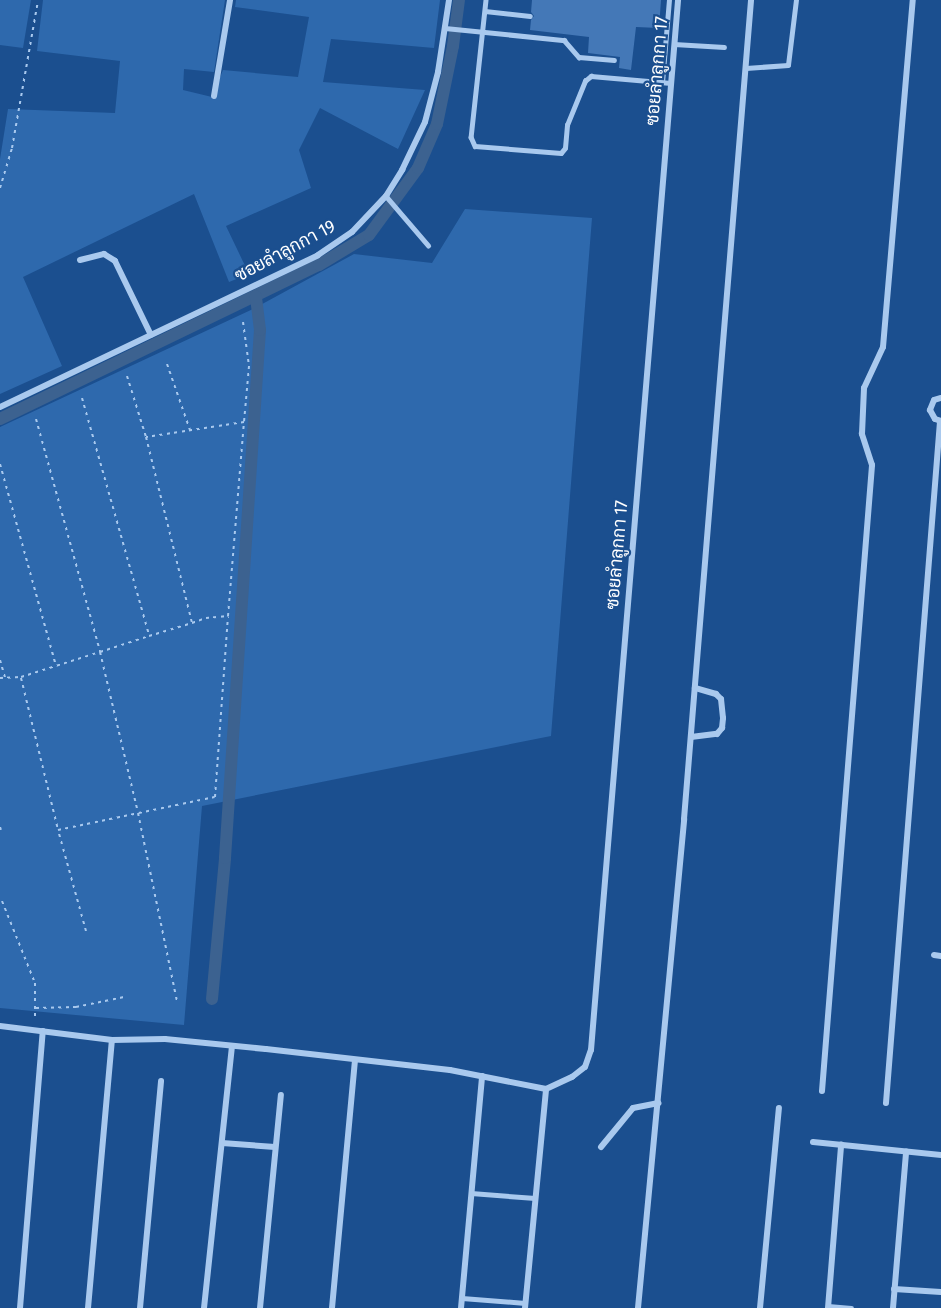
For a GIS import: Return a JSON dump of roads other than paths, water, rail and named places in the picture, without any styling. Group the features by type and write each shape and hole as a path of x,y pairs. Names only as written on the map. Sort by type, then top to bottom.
{"street":[{"path":"214,96 230,0"},
{"name":"ซอยลำลูกกา 19","path":"0,407 318,255 352,232 388,199 424,122 432,99 449,0"},
{"name":"ซอยลำลูกกา 17","path":"546,1089 572,1077 585,1067 591,1050 678,0"},
{"path":"638,1308 659,1103 691,737 751,0"},
{"path":"822,1091 872,465 862,434 864,388 883,347 913,0"},
{"path":"80,260 104,254 115,261 151,335"},
{"path":"885,1103 940,421 932,415 930,410 934,400 941,398"},
{"path":"691,737 717,734 722,728 723,718 721,699 716,694 695,688"},
{"path":"0,1026 112,1040 165,1039 355,1060 482,1076 546,1089 525,1306"},
{"path":"20,1308 43,1031"},
{"path":"88,1308 112,1040"},
{"path":"204,1308 232,1046"},
{"path":"332,1308 355,1060"},
{"path":"461,1308 482,1076"},
{"path":"140,1308 161,1081"},
{"path":"260,1308 281,1095"},
{"path":"601,1147 633,1108 659,1103"},
{"path":"760,1308 779,1108"},
{"path":"813,1142 941,1155"},
{"path":"222,1143 275,1147"},
{"path":"828,1307 841,1145"},
{"path":"893,1308 906,1152"},
{"path":"894,1290 941,1292"}],"lane":[{"path":"486,0 471,137 473,144 478,147 562,152 567,125 585,81 591,76 671,83"},
{"path":"662,83 669,0"},
{"path":"746,68 788,65 796,0"},
{"path":"485,11 530,16"},
{"path":"445,28 564,40 579,57 614,60"},
{"path":"674,44 724,47"},
{"path":"388,199 428,245"},
{"path":"471,1193 535,1198"},
{"path":"462,1298 525,1306"},
{"path":"828,1307 851,1308"}],"waterway":[{"path":"0,419 319,265 369,235 418,168 437,124 453,46 459,0"},
{"path":"212,999 225,858 260,330 256,296"}]}
